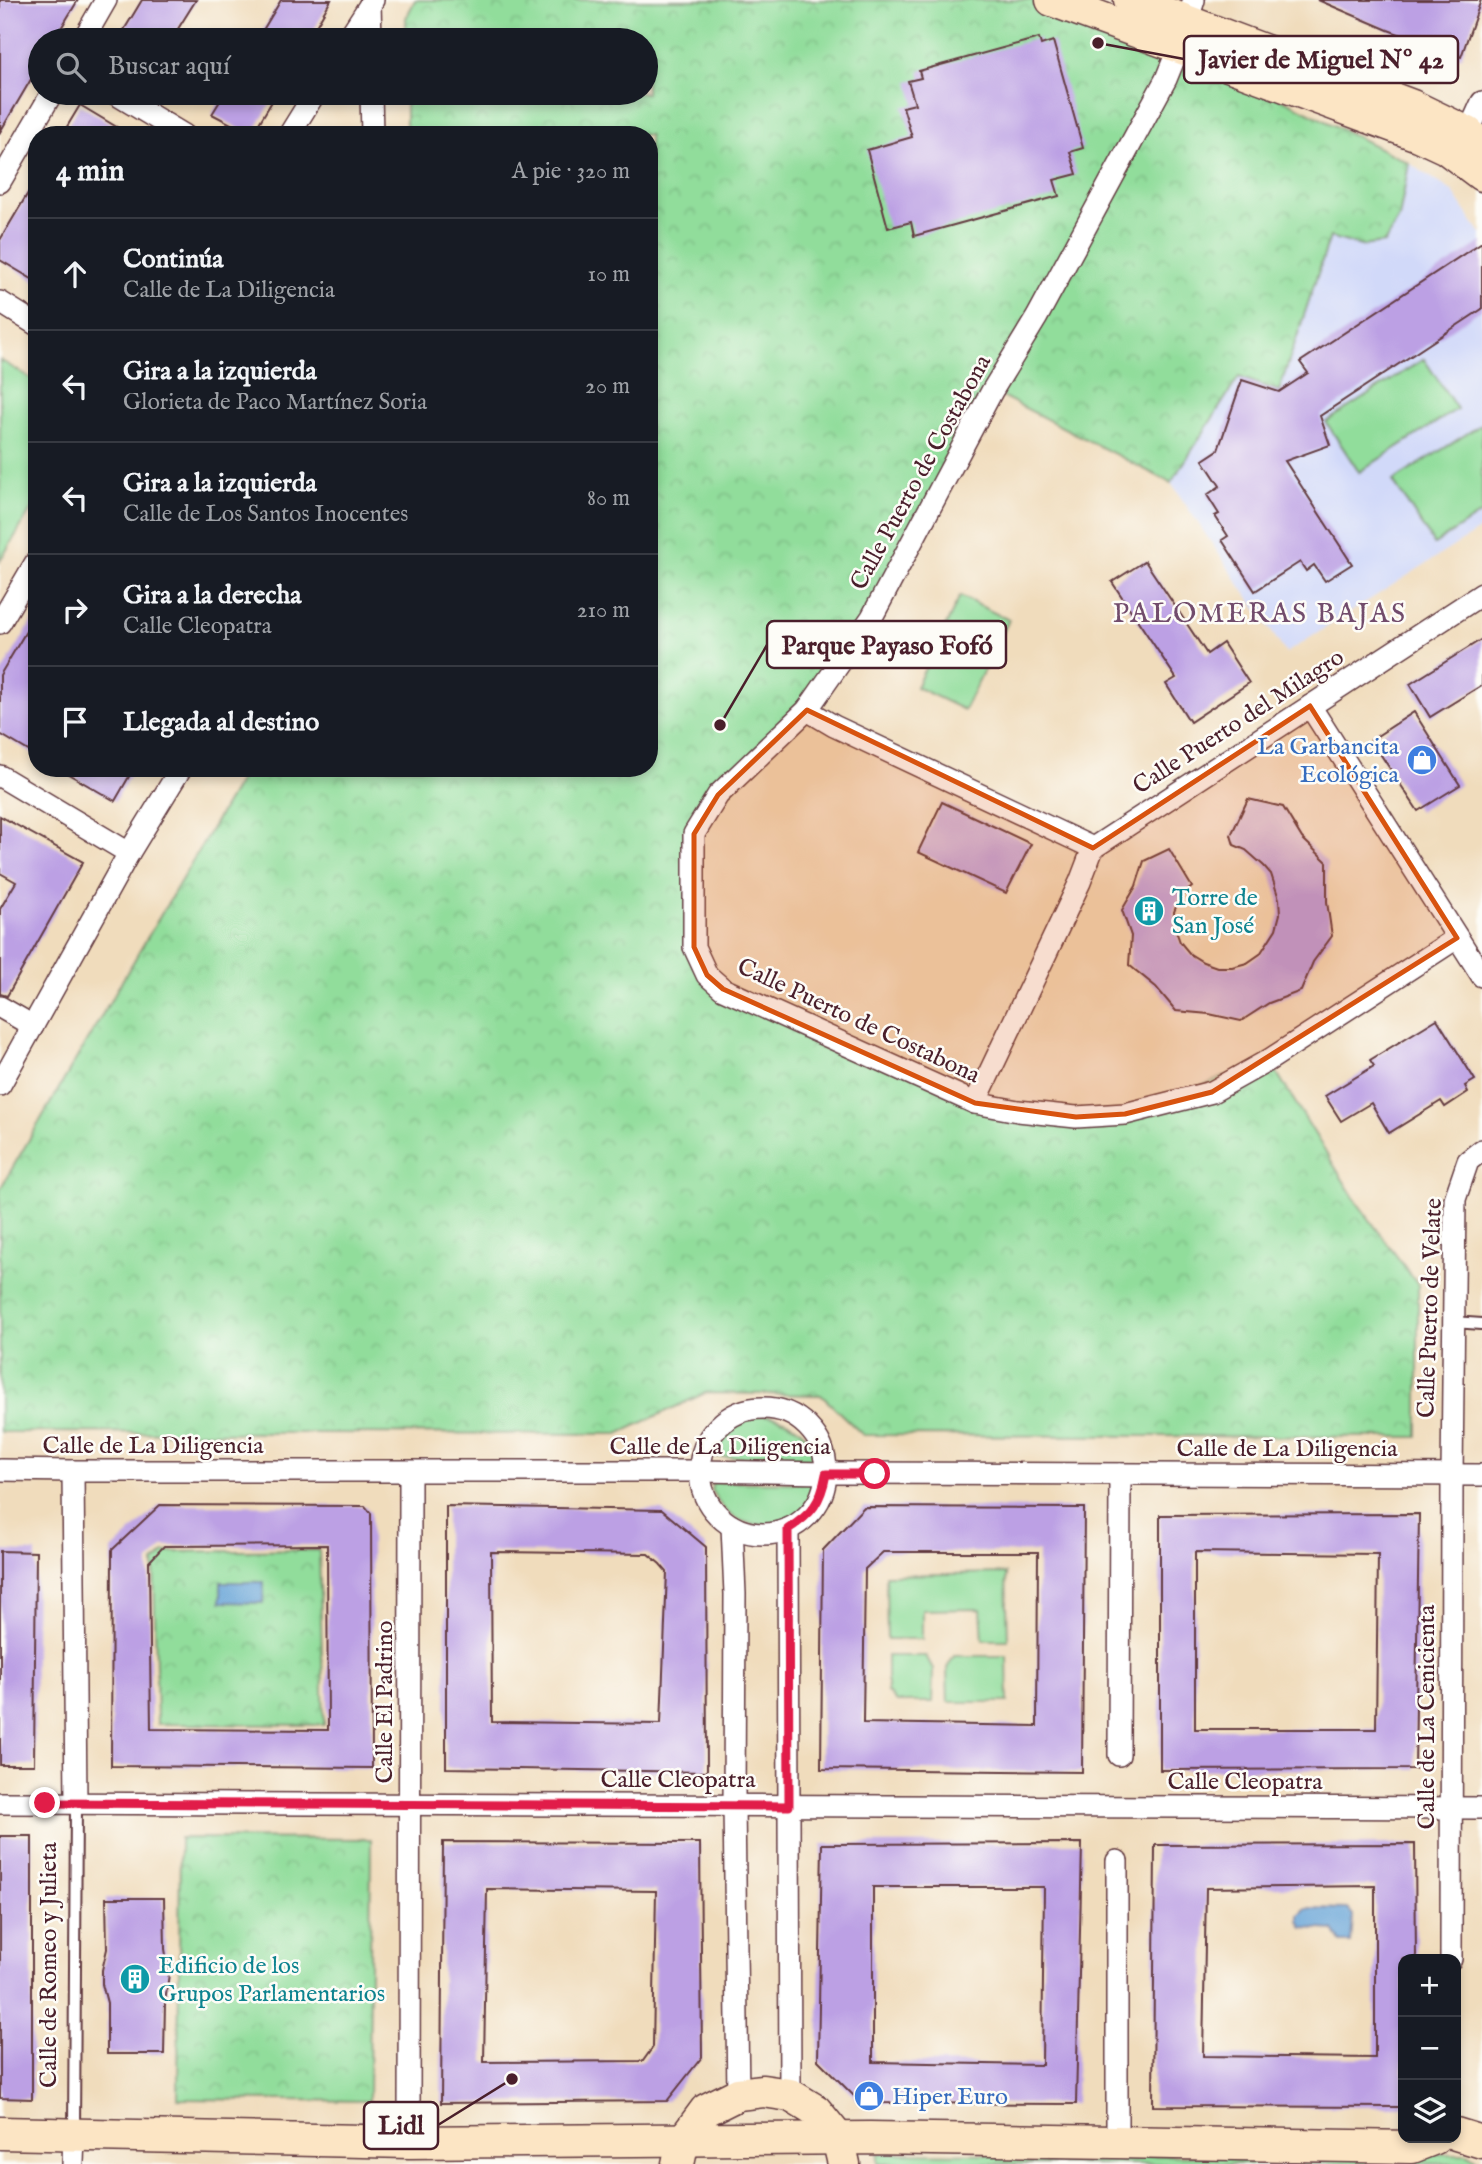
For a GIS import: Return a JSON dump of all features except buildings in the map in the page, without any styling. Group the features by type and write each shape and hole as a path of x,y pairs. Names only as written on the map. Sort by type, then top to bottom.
{"main road":[{"path":"1052,0 1186,23 1446,148 1482,175"},
{"path":"1130,0 1412,106 1475,140"},
{"path":"681,2152 706,2110 738,2094 763,2091 790,2095 816,2110 841,2151"},
{"path":"0,2133 74,2149 409,2142 681,2152 841,2151 1117,2142 1415,2150"},
{"path":"1461,2136 1482,2142"}],"street":[{"path":"90,28 106,0"},
{"path":"355,28 371,2"},
{"path":"371,2 371,28"},
{"name":"Calle Puerto de Costabona","path":"1186,23 1166,79 1037,317 992,391 872,617 807,710 718,795 695,834 694,947 707,975 723,989 975,1103 1076,1117 1125,1114 1212,1092 1269,1060 1457,938"},
{"path":"1475,140 1482,102"},
{"path":"33,126 45,105"},
{"path":"134,105 169,126"},
{"path":"295,126 308,105"},
{"path":"371,105 372,126"},
{"path":"0,182 28,134"},
{"path":"0,302 28,319"},
{"path":"0,623 28,575"},
{"name":"Calle Puerto del Milagro","path":"1093,848 1482,594"},
{"path":"1310,706 1482,976"},
{"path":"807,710 834,726 1093,848 1080,882 975,1103"},
{"path":"0,776 129,853"},
{"path":"0,1085 129,853 175,777"},
{"path":"0,1007 33,1026"},
{"name":"Calle Puerto de Velate","path":"1452,1475 1455,1199 1468,1161 1482,1150"},
{"path":"764,1408 784,1411 802,1420 815,1435 824,1453 826,1474 823,1491 815,1507 803,1520 788,1529 769,1534 750,1533 732,1526 718,1516 708,1503 699,1471 702,1451 712,1433 726,1419 744,1410 764,1408"},
{"name":"Calle de La Diligencia","path":"0,1469 1482,1475"},
{"name":"Calle de Romeo y Julieta","path":"73,1471 76,1803"},
{"name":"Calle El Padrino","path":"409,2142 410,1472"},
{"path":"1119,1755 1120,1474"},
{"name":"Calle de La Cenicienta","path":"1451,1954 1452,1475"},
{"path":"732,1526 735,1594 734,1806 738,2094"},
{"path":"788,1529 790,2095"},
{"name":"Calle Cleopatra","path":"0,1803 1482,1808"},
{"path":"1117,1861 1117,2142"}],"lane":[{"path":"1454,1322 1482,1324"},
{"name":"Calle de Romeo y Julieta","path":"74,2149 76,1803"}],"highlighted area":[{"path":"1310,706 1457,938 1212,1092 1125,1114 1076,1117 975,1103 723,989 707,975 694,947 694,834 718,795 807,710 1093,848"}],"shaded area":[{"path":"1409,163 1452,191 1482,235 1482,528 1286,653 1171,483 1240,377 1279,390 1330,236 1361,246 1399,218"}],"green space":[{"path":"415,0 1052,0 1179,47 1409,163 1399,218 1384,243 1361,246 1330,237 1279,391 1239,377 1171,483 992,391 872,617 695,834 707,975 976,1103 1125,1114 1269,1060 1356,1201 1418,1285 1418,1437 863,1435 821,1395 705,1393 618,1434 0,1432 0,1189 242,777 658,777 658,126 406,126 406,105 658,105 658,28 406,28 406,18"},
{"path":"1424,359 1457,409 1359,472 1326,422"},
{"path":"0,360 28,377 28,515 0,561"},
{"path":"1482,424 1482,513 1434,544 1393,481"},
{"path":"960,596 1009,620 964,710 916,687"},
{"path":"758,1415 778,1418 796,1426 808,1440 816,1459 711,1457 717,1440 727,1428"},
{"path":"713,1482 814,1483 812,1497 796,1516 784,1522 757,1524 744,1522 726,1511 711,1490"},
{"path":"319,1550 324,1725 157,1724 154,1563 165,1552"},
{"path":"1006,1573 1008,1640 983,1640 981,1609 922,1610 922,1639 887,1639 886,1575"},
{"path":"887,1656 926,1656 933,1669 932,1702 896,1702 887,1692"},
{"path":"954,1656 1007,1656 1008,1702 948,1702 947,1668"},
{"path":"180,1838 371,1839 369,2101 178,2099"},
{"path":"878,2153 1381,2157 1382,2164 878,2164"},
{"path":"1428,2154 1467,2154 1482,2164 1411,2164"}],"water":[{"path":"221,1582 264,1582 263,1603 221,1602"},
{"path":"1306,1908 1348,1909 1353,1915 1351,1943 1341,1943 1334,1930 1303,1928 1299,1915"}],"place":[{"name":"Javier de Miguel Nº 42","path":"1098,43"},
{"name":"Parque Payaso Fofó","path":"720,725"},
{"name":"La Garbancita Ecológica","path":"1422,760"},
{"name":"Torre de San José","path":"1149,911"},
{"name":"Edificio de los Grupos Parlamentarios","path":"135,1979"},
{"name":"Lidl","path":"512,2079"},
{"name":"Hiper Euro","path":"869,2096"}],"district":[{"name":"PALOMERAS BAJAS","path":"1260,612"}],"route":[{"path":"45,1803 789,1806 788,1529 803,1520 815,1507 823,1491 826,1474 875,1474"}]}
